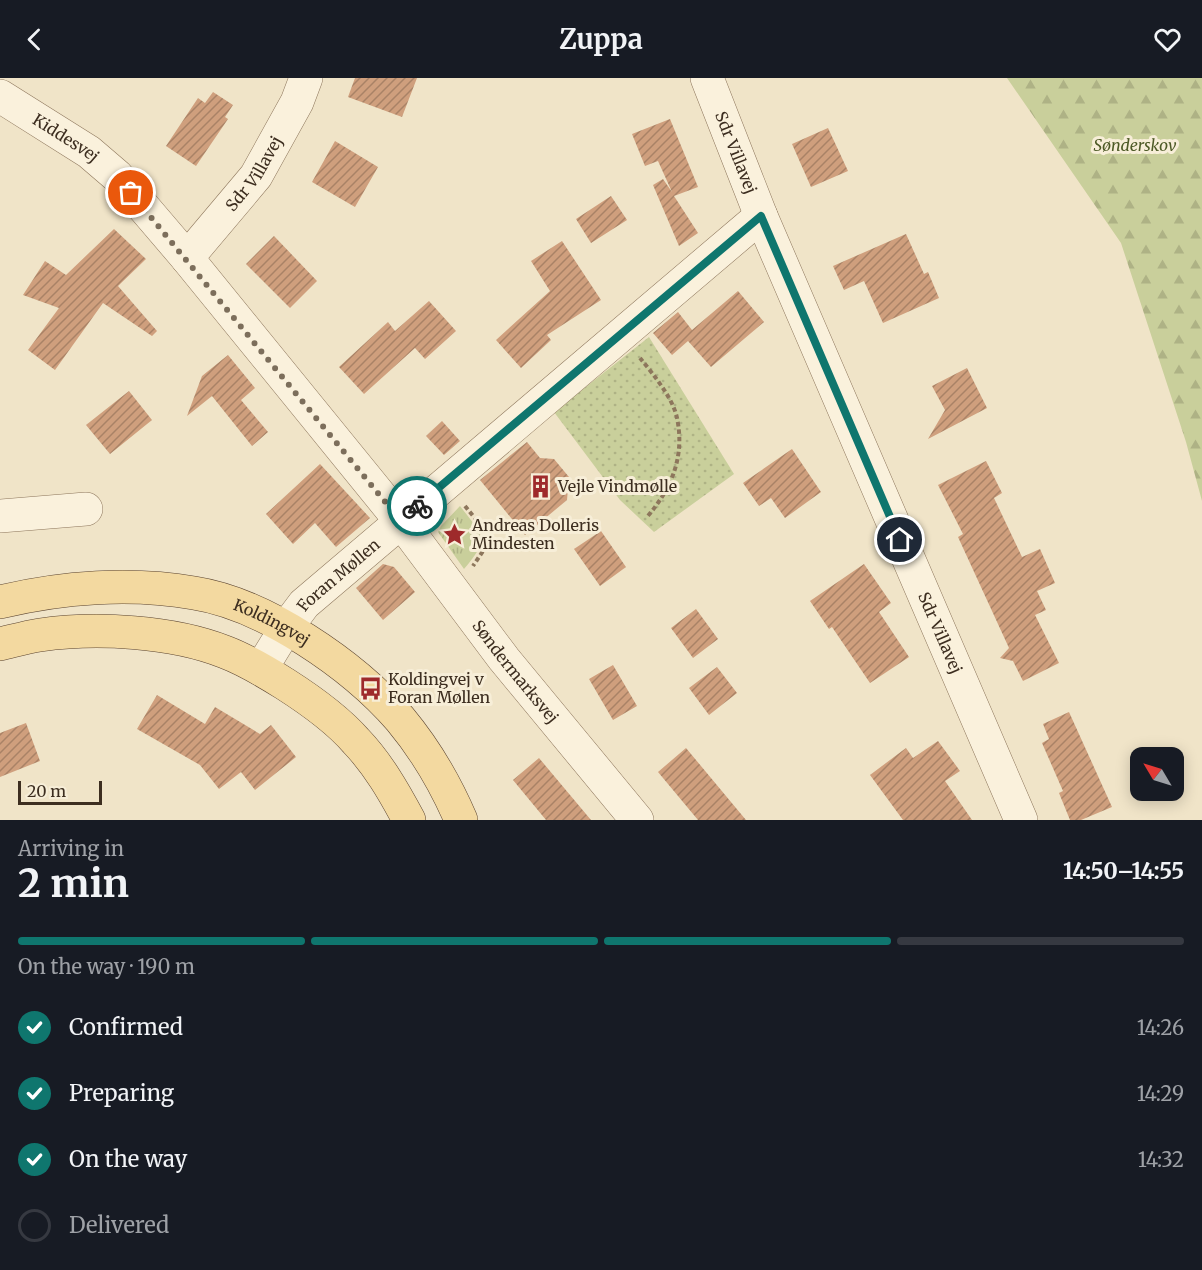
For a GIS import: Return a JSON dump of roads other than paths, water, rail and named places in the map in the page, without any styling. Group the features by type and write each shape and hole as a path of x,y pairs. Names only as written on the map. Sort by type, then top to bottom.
{"main road":[{"name":"Koldingvej","path":"0,602 23,597 112,587 152,588 196,593 241,606 286,628 329,656 370,688 400,720 429,759 461,820"},
{"path":"0,644 40,635 108,631 181,640 224,652 261,669 311,700 356,741 392,788 409,820"}],"street":[{"name":"Sdr Villavej","path":"187,258 256,176 297,102 306,78"},
{"name":"Sdr Villavej","path":"707,78 761,216 1021,820"},
{"name":"Kiddesvej","path":"0,96 89,152 117,176 187,258 400,520"},
{"name":"Foran Møllen","path":"261,669 304,604 400,520 761,216"},
{"path":"0,516 86,509"},
{"name":"Søndermarksvej","path":"400,520 504,659 637,820"}],"place":[{"name":"Vejle Vindmølle","path":"540,486"},
{"name":"Andreas Dolleris Mindesten","path":"454,534"},
{"name":"Koldingvej v Foran Møllen","path":"370,688"}],"park label":[{"name":"Sønderskov","path":"1135,145"}]}
